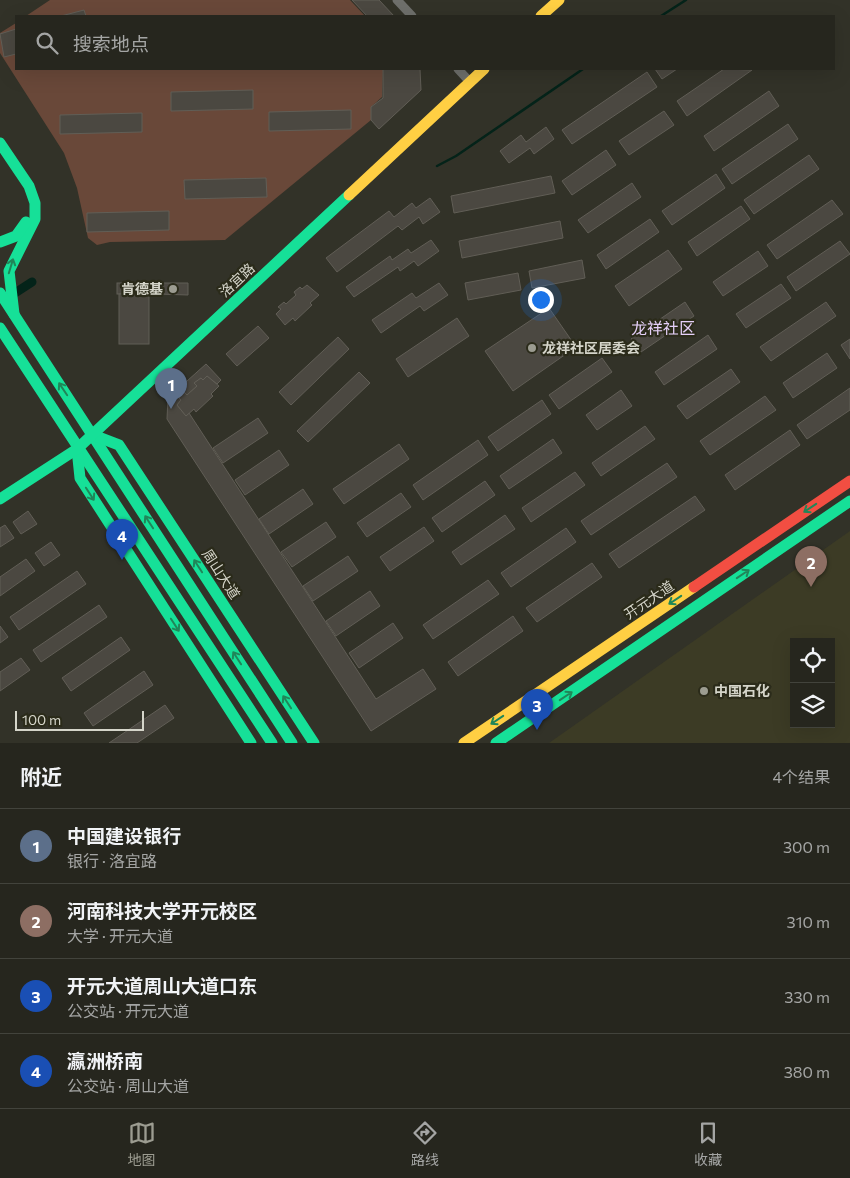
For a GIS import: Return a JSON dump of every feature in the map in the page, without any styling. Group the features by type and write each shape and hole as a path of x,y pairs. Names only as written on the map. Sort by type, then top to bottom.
{"main road":[{"path":"533,15 549,0"},
{"path":"542,15 559,0"},
{"name":"洛宜路","path":"0,499 92,432 465,76 481,70"},
{"path":"0,143 29,186 35,203 35,219 9,271 14,314"},
{"path":"0,242 12,239 22,232 26,223 27,198 16,167"},
{"path":"0,293 92,432 292,743"},
{"path":"0,328 75,445 94,468 272,743"},
{"name":"周山大道","path":"92,432 119,445 314,743"},
{"path":"75,445 80,478 251,743"},
{"name":"洛宜路","path":"0,491 75,445"},
{"name":"开元大道","path":"464,743 850,481"},
{"path":"496,743 850,501"}],"street":[{"path":"397,0 411,15"}],"shaded area":[{"path":"50,0 350,0 364,15 28,15"},
{"path":"15,24 15,70 383,70 382,97 371,107 371,120 225,240 110,242 97,245 88,238 77,188 64,153 0,53 0,33"},
{"path":"850,531 850,743 549,743"}],"building":[{"path":"352,0 379,0 393,15 366,15"},
{"path":"84,10 86,15 65,15"},
{"path":"15,29 15,54 4,57 0,34"},
{"path":"383,70 420,70 421,90 379,129 371,120 371,107 383,98"},
{"path":"656,70 676,70 662,79"},
{"path":"723,70 752,70 687,116 677,101"},
{"path":"647,72 657,87 572,144 562,130"},
{"path":"253,90 253,109 171,111 171,92"},
{"path":"769,91 779,106 714,151 704,136"},
{"path":"351,110 351,129 269,131 269,112"},
{"path":"664,111 674,125 629,155 619,141"},
{"path":"142,113 142,132 60,134 60,115"},
{"path":"788,124 798,139 732,184 722,169"},
{"path":"546,127 554,139 534,154 530,148 509,163 500,151 521,135 526,142"},
{"path":"606,150 616,165 572,195 562,181"},
{"path":"809,155 819,169 754,214 744,200"},
{"path":"716,174 725,188 672,225 662,211"},
{"path":"551,176 555,193 454,213 451,196"},
{"path":"266,178 267,197 185,199 184,180"},
{"path":"632,183 641,197 588,233 578,220"},
{"path":"430,198 440,212 423,224 419,217 402,230 398,226 337,272 326,258 389,211 394,217 412,203 416,208"},
{"path":"832,200 843,214 777,259 767,245"},
{"path":"741,206 750,219 697,256 688,242"},
{"path":"169,211 169,230 87,232 87,213"},
{"path":"650,219 659,232 606,269 597,255"},
{"path":"560,221 563,238 462,258 459,241"},
{"path":"431,240 439,251 418,266 414,261 400,271 398,267 354,297 346,287 390,256 392,260 408,249 411,253"},
{"path":"840,241 850,254 796,291 787,277"},
{"path":"668,250 682,269 629,306 615,286"},
{"path":"758,251 768,266 723,296 713,282"},
{"path":"582,260 585,278 532,288 529,271"},
{"path":"518,273 521,290 468,300 465,283"},
{"path":"117,283 152,283 152,294 117,294"},
{"name":"肯德基","path":"158,283 188,283 188,295 158,294"},
{"path":"439,283 448,295 424,311 420,306 381,333 372,320 412,293 416,298"},
{"path":"781,284 791,298 746,328 736,314"},
{"path":"307,285 319,295 310,303 312,305 295,321 293,318 285,325 276,314 281,309 278,307 284,302 286,304 296,295 294,292 300,287 302,289"},
{"path":"119,294 149,294 149,344 119,344"},
{"path":"685,302 694,316 641,352 631,339"},
{"path":"826,302 836,316 771,361 760,347"},
{"path":"549,308 576,347 513,391 485,351"},
{"path":"457,318 469,336 408,377 396,359"},
{"path":"258,326 269,338 237,366 226,354"},
{"path":"708,335 717,349 664,385 655,372"},
{"path":"338,337 349,349 291,405 279,392"},
{"path":"850,339 850,359 841,345"},
{"path":"827,353 837,368 793,398 783,383"},
{"path":"602,358 612,372 559,409 549,395"},
{"path":"206,364 221,380 217,384 207,376 203,380 201,378 194,383 197,386 187,395 184,392 179,398 181,400 177,405 186,416 189,413 376,699 423,669 436,689 371,731 167,419 168,398"},
{"path":"731,369 740,382 687,419 677,406"},
{"path":"359,372 370,383 308,442 297,431"},
{"path":"207,376 219,386 211,394 213,396 196,412 194,409 186,416 177,405 181,400 179,398 184,392 187,395 197,386 194,383 201,378 203,380"},
{"path":"850,388 850,410 807,439 797,425"},
{"path":"621,390 632,406 597,430 586,415"},
{"path":"765,396 776,410 710,455 700,441"},
{"path":"542,400 551,414 498,451 488,437"},
{"path":"258,418 268,433 223,463 213,448"},
{"path":"645,426 655,439 601,476 592,463"},
{"path":"790,430 800,445 735,490 725,475"},
{"path":"553,439 562,453 509,489 500,476"},
{"path":"478,440 488,455 423,500 413,485"},
{"path":"399,444 409,459 344,504 333,489"},
{"path":"279,450 289,465 245,495 235,480"},
{"path":"667,463 677,477 591,535 581,521"},
{"path":"575,472 585,485 531,522 522,508"},
{"path":"485,481 495,495 442,532 432,518"},
{"path":"303,489 313,504 269,534 259,519"},
{"path":"401,493 411,507 367,537 357,523"},
{"path":"695,496 705,510 619,568 609,554"},
{"path":"28,511 37,524 21,534 13,522"},
{"path":"505,515 515,529 461,565 452,552"},
{"path":"326,522 336,537 292,567 281,552"},
{"path":"5,525 14,538 0,547 0,528"},
{"path":"424,527 434,541 390,571 380,557"},
{"path":"566,528 576,542 511,587 501,573"},
{"path":"51,542 60,555 44,566 35,553"},
{"path":"348,556 358,571 313,601 303,586"},
{"path":"26,559 35,571 0,596 0,577"},
{"path":"592,563 602,577 537,622 526,608"},
{"path":"77,571 86,584 19,630 10,617"},
{"path":"488,580 499,594 433,639 423,625"},
{"path":"370,591 380,606 336,636 326,621"},
{"path":"99,605 107,617 41,662 33,650"},
{"path":"513,616 523,631 458,676 448,662"},
{"path":"393,623 403,638 359,668 349,653"},
{"path":"0,626 8,637 0,643"},
{"path":"121,637 130,650 71,691 62,678"},
{"path":"21,658 30,670 0,691 0,672"},
{"path":"144,671 153,685 93,726 84,713"},
{"path":"165,705 174,718 137,743 109,743"}],"waterway":[{"path":"663,15 686,0"},
{"path":"437,166 456,156 582,70"},
{"path":"15,293 32,282"}],"traffic: fast":[{"path":"0,143 29,186 35,203 35,219 9,271 14,314"},
{"path":"0,499 77,449 349,195"},
{"path":"0,242 16,236 26,222"},
{"path":"0,293 292,743"},
{"path":"0,328 272,743"},
{"path":"93,435 119,445 314,743"},
{"path":"77,449 80,478 251,743"},
{"path":"496,743 850,501"}],"traffic: slow":[{"path":"542,15 559,0"},
{"path":"349,195 483,70"},
{"path":"464,743 694,587"}],"traffic: jam":[{"path":"694,587 850,481"}],"place":[{"name":"肯德基","path":"173,289"},
{"name":"龙祥社区居委会","path":"532,348"},
{"name":"中国建设银行","path":"171,409"},
{"name":"瀛洲桥南","path":"122,560"},
{"name":"河南科技大学开元校区","path":"811,587"},
{"name":"中国石化","path":"704,691"},
{"name":"开元大道周山大道口东","path":"537,730"}],"district":[{"name":"龙祥社区","path":"663,328"}]}
